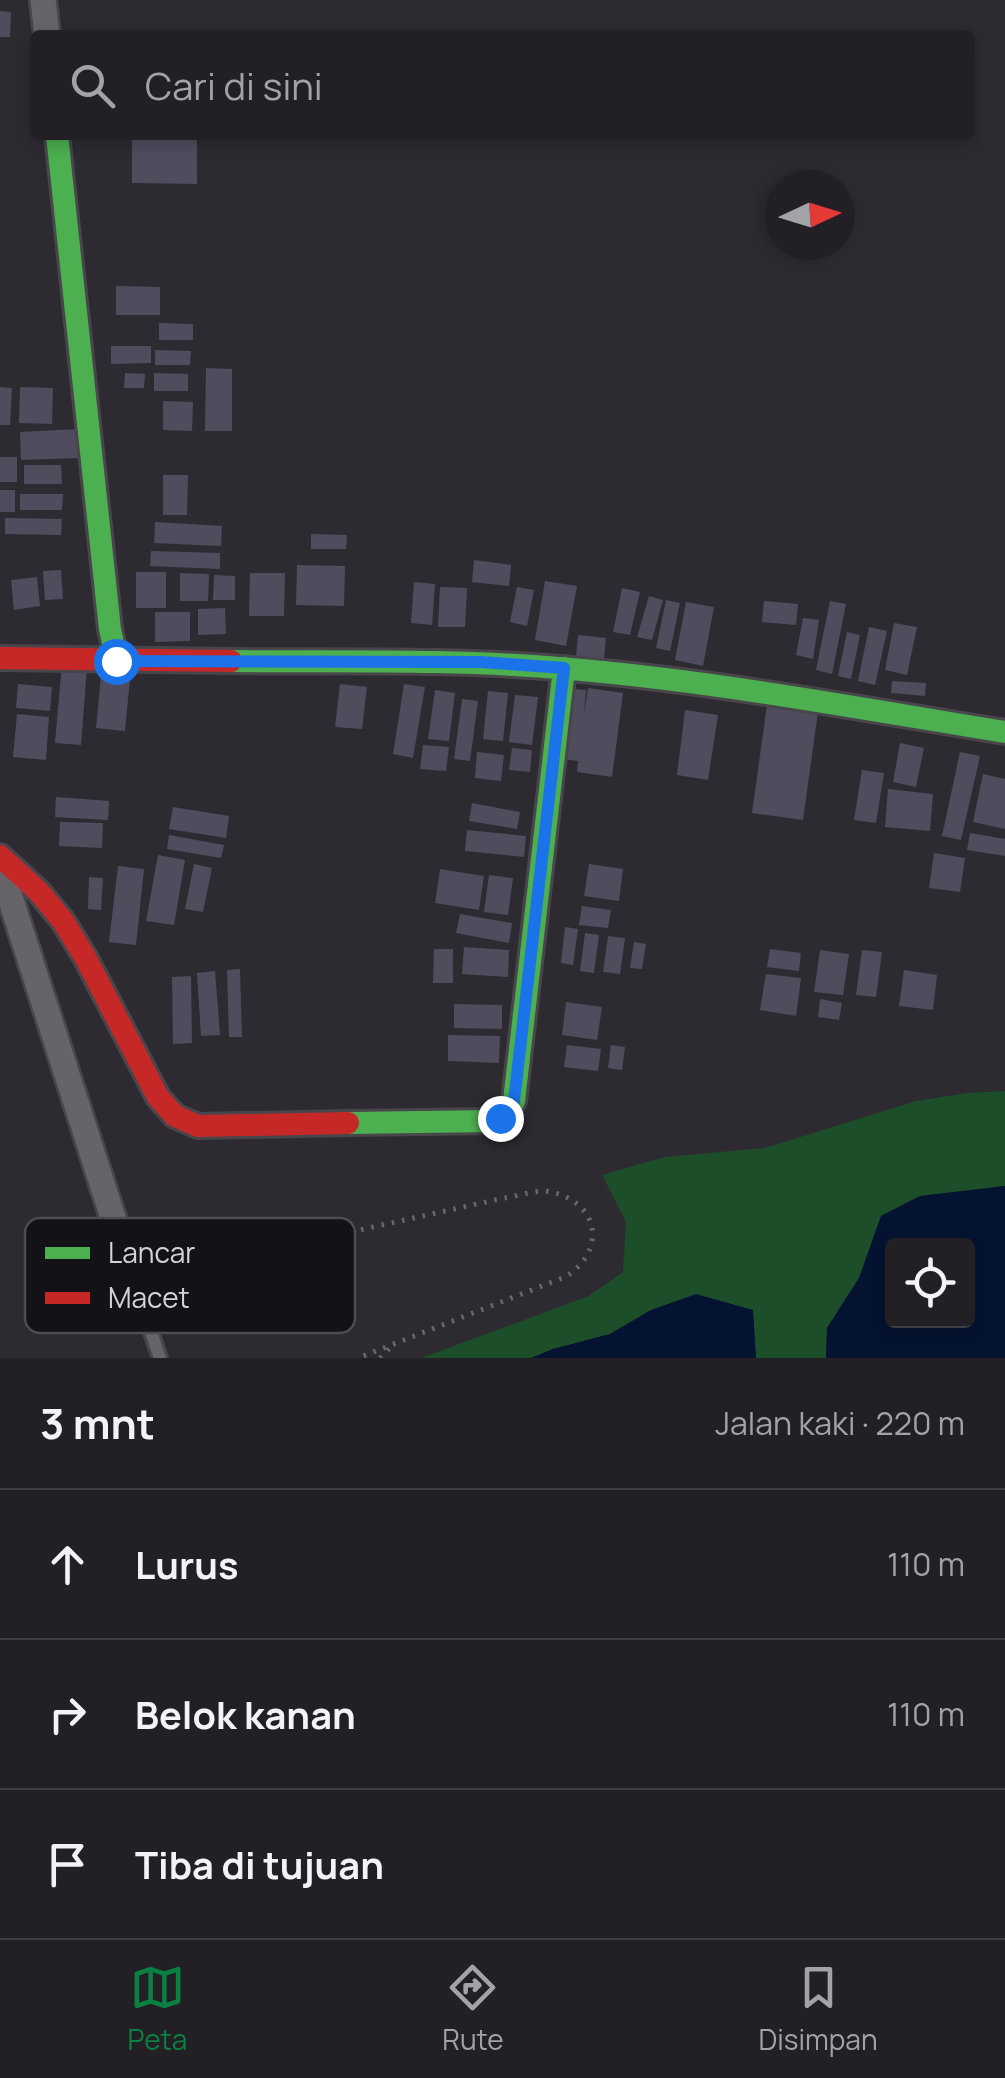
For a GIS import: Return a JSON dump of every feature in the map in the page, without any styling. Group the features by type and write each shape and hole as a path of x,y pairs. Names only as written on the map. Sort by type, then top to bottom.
{"street":[{"path":"44,0 47,30"},
{"path":"57,140 116,661"},
{"path":"0,658 481,662 564,668 720,686 1005,732"},
{"path":"0,856 63,921 158,1097 170,1114 184,1122 198,1126 493,1121 509,1111 514,1101 564,668"},
{"path":"0,866 113,1218"}],"lane":[{"path":"151,1333 160,1358"}],"path":[{"path":"355,1236 546,1191 572,1199 594,1229 588,1256 580,1268 565,1277 358,1358"},
{"path":"380,1358 394,1344"}],"green space":[{"path":"1005,1091 1005,1186 920,1196 881,1216 859,1278 827,1328 826,1358 756,1358 753,1310 651,1310 610,1334 531,1358 421,1358 589,1296 623,1272 626,1222 602,1175 665,1157 765,1148 916,1101"}],"water":[{"path":"1005,1186 1005,1358 826,1358 827,1328 859,1278 881,1216 920,1196"},
{"path":"696,1294 753,1310 756,1358 531,1358 610,1334 651,1310"}],"building":[{"path":"0,11 11,12 10,37 0,37"},
{"path":"132,140 197,140 197,184 132,183"},
{"path":"116,286 160,287 160,315 116,315"},
{"path":"159,323 193,324 193,340 159,340"},
{"path":"111,346 151,346 151,363 111,364"},
{"path":"155,350 191,351 190,365 155,365"},
{"path":"206,368 232,369 232,431 205,431"},
{"path":"125,373 145,374 144,388 124,388"},
{"path":"154,373 188,374 188,391 154,391"},
{"path":"0,387 12,388 10,425 0,425"},
{"path":"20,387 53,388 52,424 19,423"},
{"path":"163,401 193,402 192,431 163,430"},
{"path":"79,429 80,458 21,460 20,432"},
{"path":"0,457 17,457 17,482 0,482"},
{"path":"24,465 61,465 62,484 24,484"},
{"path":"163,475 188,475 187,515 163,515"},
{"path":"0,490 15,490 15,512 0,512"},
{"path":"20,494 63,494 62,510 20,510"},
{"path":"5,518 62,519 61,535 5,534"},
{"path":"155,522 222,526 221,546 154,543"},
{"path":"311,534 347,535 346,549 311,549"},
{"path":"151,551 220,553 220,569 150,566"},
{"path":"474,560 511,565 509,586 472,582"},
{"path":"297,565 345,566 344,606 296,605"},
{"path":"61,570 63,599 45,600 43,571"},
{"path":"136,572 166,572 166,608 136,608"},
{"path":"180,573 209,574 208,601 180,601"},
{"path":"250,573 285,573 284,616 249,616"},
{"path":"214,575 235,576 235,600 213,600"},
{"path":"37,577 40,606 14,610 11,580"},
{"path":"545,581 577,586 566,646 535,640"},
{"path":"414,582 435,584 432,625 411,623"},
{"path":"440,587 467,588 465,627 438,627"},
{"path":"517,587 534,590 527,626 510,622"},
{"path":"622,588 640,592 630,635 613,632"},
{"path":"649,596 663,600 652,640 637,637"},
{"path":"666,600 680,603 670,651 656,648"},
{"path":"764,601 798,604 796,625 762,622"},
{"path":"830,601 846,604 832,674 816,670"},
{"path":"686,602 714,607 703,666 675,660"},
{"path":"225,608 226,634 198,635 198,609"},
{"path":"155,612 190,612 190,641 155,642"},
{"path":"803,618 819,620 813,659 796,655"},
{"path":"894,623 917,627 907,675 885,670"},
{"path":"869,627 887,631 875,685 858,681"},
{"path":"847,632 860,635 851,679 838,676"},
{"path":"578,635 606,638 604,660 576,657"},
{"path":"62,664 87,667 81,745 55,743"},
{"path":"101,676 130,679 125,731 96,728"},
{"path":"892,681 926,683 925,696 891,693"},
{"path":"18,684 52,687 50,711 16,708"},
{"path":"340,684 367,687 362,729 335,727"},
{"path":"404,684 425,687 413,758 393,754"},
{"path":"562,688 586,690 584,715 588,688 623,693 612,777 577,772 578,761 555,758"},
{"path":"435,690 455,693 449,741 428,739"},
{"path":"488,691 508,693 503,741 483,739"},
{"path":"515,695 538,697 532,745 509,742"},
{"path":"462,699 478,701 470,761 454,759"},
{"path":"767,705 818,712 803,820 752,813"},
{"path":"685,710 718,715 708,780 677,775"},
{"path":"17,714 49,717 46,760 13,757"},
{"path":"900,743 924,748 916,787 893,782"},
{"path":"423,745 449,747 446,771 420,769"},
{"path":"512,748 532,750 530,772 509,770"},
{"path":"477,752 504,755 501,781 475,778"},
{"path":"960,752 980,756 961,840 942,836"},
{"path":"862,770 884,773 876,823 854,820"},
{"path":"983,774 1005,779 1005,829 973,822"},
{"path":"888,789 933,794 930,831 885,827"},
{"path":"56,797 109,801 108,820 55,817"},
{"path":"472,803 520,812 517,829 469,821"},
{"path":"173,807 229,816 226,838 169,829"},
{"path":"60,822 103,823 102,848 59,846"},
{"path":"467,830 526,836 524,857 465,851"},
{"path":"970,833 1005,839 1005,856 967,850"},
{"path":"169,835 224,845 221,858 167,849"},
{"path":"934,853 965,858 960,892 929,888"},
{"path":"158,855 185,860 174,925 146,921"},
{"path":"194,864 212,868 203,912 185,909"},
{"path":"589,864 623,869 619,901 584,896"},
{"path":"118,866 144,869 136,945 109,942"},
{"path":"440,869 484,876 479,910 435,903"},
{"path":"489,875 513,878 508,915 484,912"},
{"path":"89,877 103,878 101,910 88,909"},
{"path":"582,906 611,910 608,928 579,925"},
{"path":"460,914 512,923 509,943 456,933"},
{"path":"565,927 578,929 573,965 561,963"},
{"path":"585,933 599,935 594,973 580,971"},
{"path":"608,936 625,938 620,974 603,972"},
{"path":"634,942 646,944 642,969 630,968"},
{"path":"464,947 509,950 508,977 462,974"},
{"path":"434,949 453,949 453,983 433,983"},
{"path":"770,949 801,953 799,971 767,967"},
{"path":"820,950 849,954 843,995 814,992"},
{"path":"862,950 882,952 876,997 856,995"},
{"path":"240,969 242,1037 229,1037 227,970"},
{"path":"904,970 937,975 933,1010 899,1006"},
{"path":"215,971 220,1035 201,1036 197,973"},
{"path":"766,974 801,978 796,1016 760,1010"},
{"path":"191,976 192,1043 173,1044 172,977"},
{"path":"820,999 842,1003 839,1020 818,1017"},
{"path":"566,1002 602,1007 597,1040 562,1035"},
{"path":"454,1004 502,1005 502,1029 454,1028"},
{"path":"448,1035 500,1036 499,1063 448,1061"},
{"path":"567,1045 601,1049 598,1071 564,1067"},
{"path":"611,1045 625,1047 622,1070 608,1068"}],"traffic: fast":[{"path":"58,140 110,629 117,661"},
{"path":"231,661 436,662 615,673 1005,732"},
{"path":"348,1123 493,1121 509,1111 514,1101 564,668"}],"traffic: jam":[{"path":"0,658 231,661"},
{"path":"0,856 63,921 158,1097 175,1116 198,1126 348,1123"}],"route":[{"path":"116,661 481,662 564,668 514,1101 500,1118"}]}
